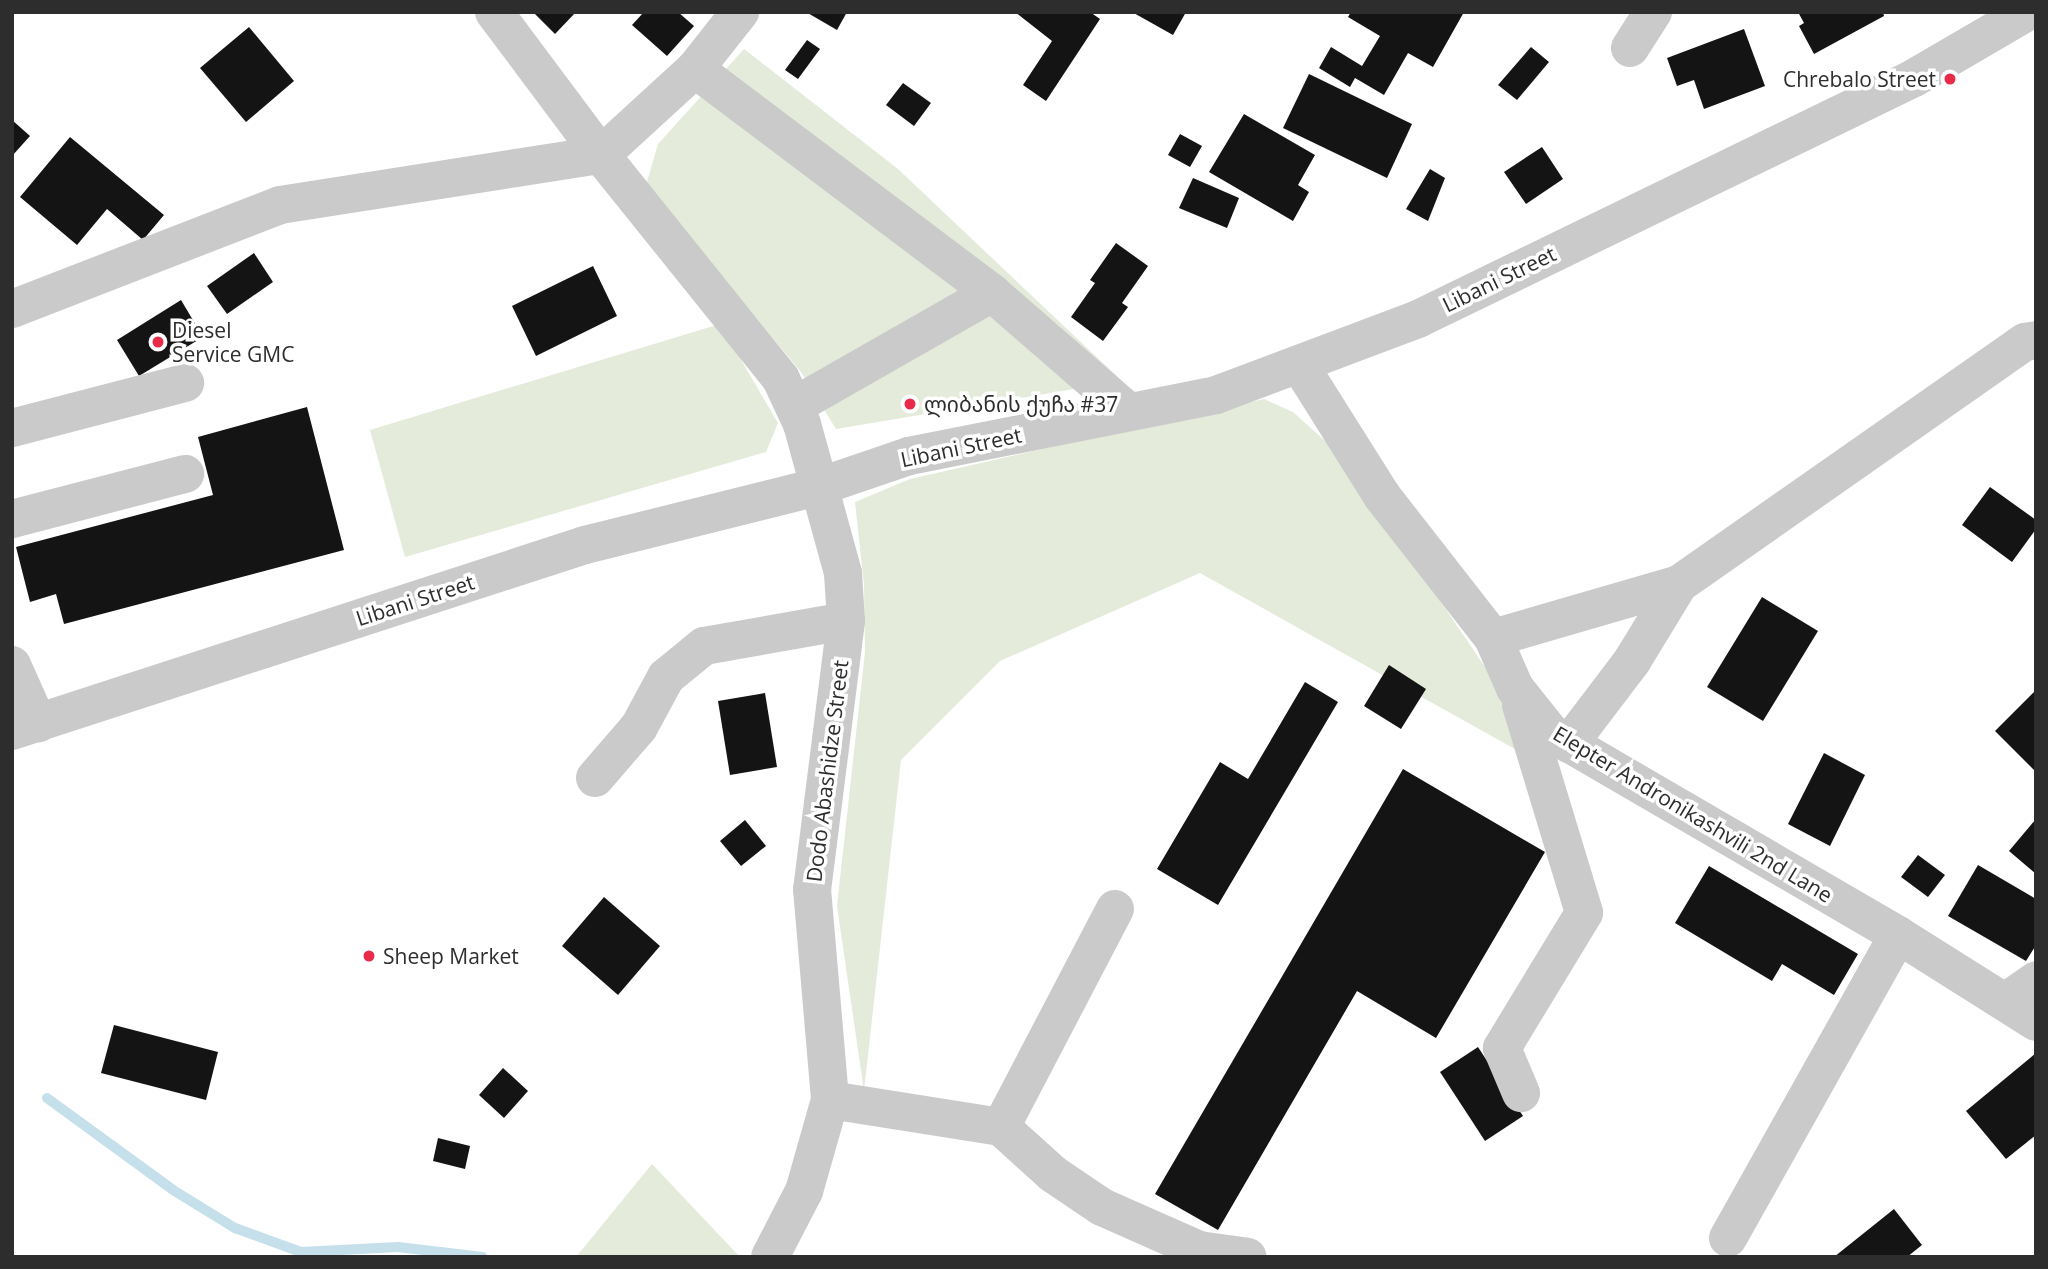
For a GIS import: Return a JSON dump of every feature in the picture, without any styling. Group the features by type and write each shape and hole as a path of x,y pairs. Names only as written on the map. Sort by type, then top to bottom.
{"street":[{"path":"494,12 601,155 781,379 794,406 821,486"},
{"path":"12,309 280,205 601,155 695,69 740,12"},
{"path":"1630,48 1653,12"},
{"name":"Libani Street","path":"25,727 585,545 821,486 909,456 1216,395 1418,319 1914,78 2024,13"},
{"path":"695,69 992,293 1129,412"},
{"path":"794,406 992,293"},
{"path":"1493,638 1679,583 2032,338"},
{"name":"Elepter Andronikashvili 2nd Lane","path":"1299,364 1381,496 1493,638 1516,688 1551,733 1898,935 2020,1012"},
{"path":"12,428 185,383"},
{"path":"12,519 186,474"},
{"name":"Dodo Abashidze Street","path":"770,1257 804,1191 830,1100 812,889 846,621 843,573 821,486"},
{"path":"1569,744 1632,661 1679,583"},
{"path":"595,778 639,727 666,677 704,646 846,621"},
{"path":"12,665 25,727"},
{"path":"1516,688 1584,913 1502,1048 1521,1093"},
{"path":"1002,1127 1115,909"},
{"path":"1728,1238 1898,935"},
{"path":"2020,1012 2036,980"},
{"path":"830,1100 1002,1127 1053,1174 1102,1207 1199,1250 1248,1257"}],"green space":[{"path":"744,49 898,169 1122,381 836,429 801,372 646,185 658,144"},
{"path":"720,324 778,423 766,452 405,557 370,430"},
{"path":"1264,399 1293,412 1343,457 1556,772 1200,573 1000,661 901,760 864,1091 837,906 865,652 864,585 855,502 910,479"},
{"path":"652,1164 740,1257 576,1257"}],"building":[{"path":"533,12 576,12 555,34"},
{"path":"644,12 678,12 694,26 667,56 632,25"},
{"path":"806,12 847,12 837,30"},
{"path":"1015,12 1090,12 1100,19 1046,101 1023,85 1052,41"},
{"path":"1132,12 1186,12 1173,35"},
{"path":"1351,12 1464,12 1433,67 1408,53 1384,95 1355,78 1350,87 1319,68 1331,47 1362,66 1380,36 1348,17"},
{"path":"1798,12 1883,12 1884,16 1814,54 1799,26 1804,23"},
{"path":"249,27 294,81 246,122 200,68"},
{"path":"1744,29 1765,86 1704,109 1694,80 1677,86 1667,58"},
{"path":"807,40 820,49 798,79 785,70"},
{"path":"1531,47 1549,62 1517,100 1498,85"},
{"path":"1309,74 1412,124 1387,178 1283,128"},
{"path":"903,83 931,103 914,126 886,105"},
{"path":"1244,114 1315,155 1298,185 1309,192 1293,221 1209,172"},
{"path":"12,120 30,136 12,156"},
{"path":"1180,134 1202,146 1190,167 1168,155"},
{"path":"70,137 164,215 143,240 107,209 77,245 20,197"},
{"path":"1542,147 1563,179 1526,204 1504,172"},
{"path":"1430,169 1445,178 1428,221 1406,209"},
{"path":"1193,178 1239,198 1227,228 1179,208"},
{"path":"1116,243 1148,266 1122,303 1128,307 1103,341 1071,317 1095,283 1090,280"},
{"path":"254,253 273,282 227,314 207,286"},
{"path":"593,266 617,316 536,356 512,306"},
{"path":"181,300 203,337 139,376 117,340"},
{"path":"307,407 344,550 64,624 56,594 30,602 16,547 213,495 198,437"},
{"path":"1990,487 2036,520 2036,529 2012,562 1962,525"},
{"path":"1762,597 1818,631 1763,721 1707,687"},
{"path":"1389,665 1426,689 1401,729 1364,706"},
{"path":"1305,682 1338,702 1218,905 1157,869 1220,762 1248,779"},
{"path":"2036,690 2036,772 1995,731"},
{"path":"765,693 777,767 730,775 718,701"},
{"path":"1824,753 1865,775 1830,846 1788,824"},
{"path":"1403,769 1545,852 1436,1038 1357,991 1218,1230 1155,1194"},
{"path":"2036,819 2036,874 2009,851"},
{"path":"745,820 766,846 741,866 720,841"},
{"path":"1918,855 1945,875 1928,897 1901,877"},
{"path":"1978,865 2036,899 2036,945 2026,961 1948,916"},
{"path":"1709,866 1858,954 1834,995 1782,964 1772,981 1675,923"},
{"path":"604,897 660,946 618,995 562,946"},
{"path":"114,1025 218,1052 206,1100 101,1073"},
{"path":"1478,1047 1523,1116 1485,1141 1440,1072"},
{"path":"2036,1053 2036,1135 2006,1159 1966,1111"},
{"path":"503,1068 528,1091 504,1118 479,1095"},
{"path":"438,1138 470,1146 465,1169 433,1161"},
{"path":"1894,1209 1922,1245 1907,1257 1834,1257"}],"waterway":[{"path":"47,1098 173,1190 235,1228 301,1252 398,1247 482,1257"}],"place":[{"name":"Chrebalo Street","path":"1950,79"},
{"name":"Diesel Service GMC","path":"158,342"},
{"name":"ლიბანის ქუჩა #37","path":"910,404"},
{"name":"Sheep Market","path":"369,956"}]}
